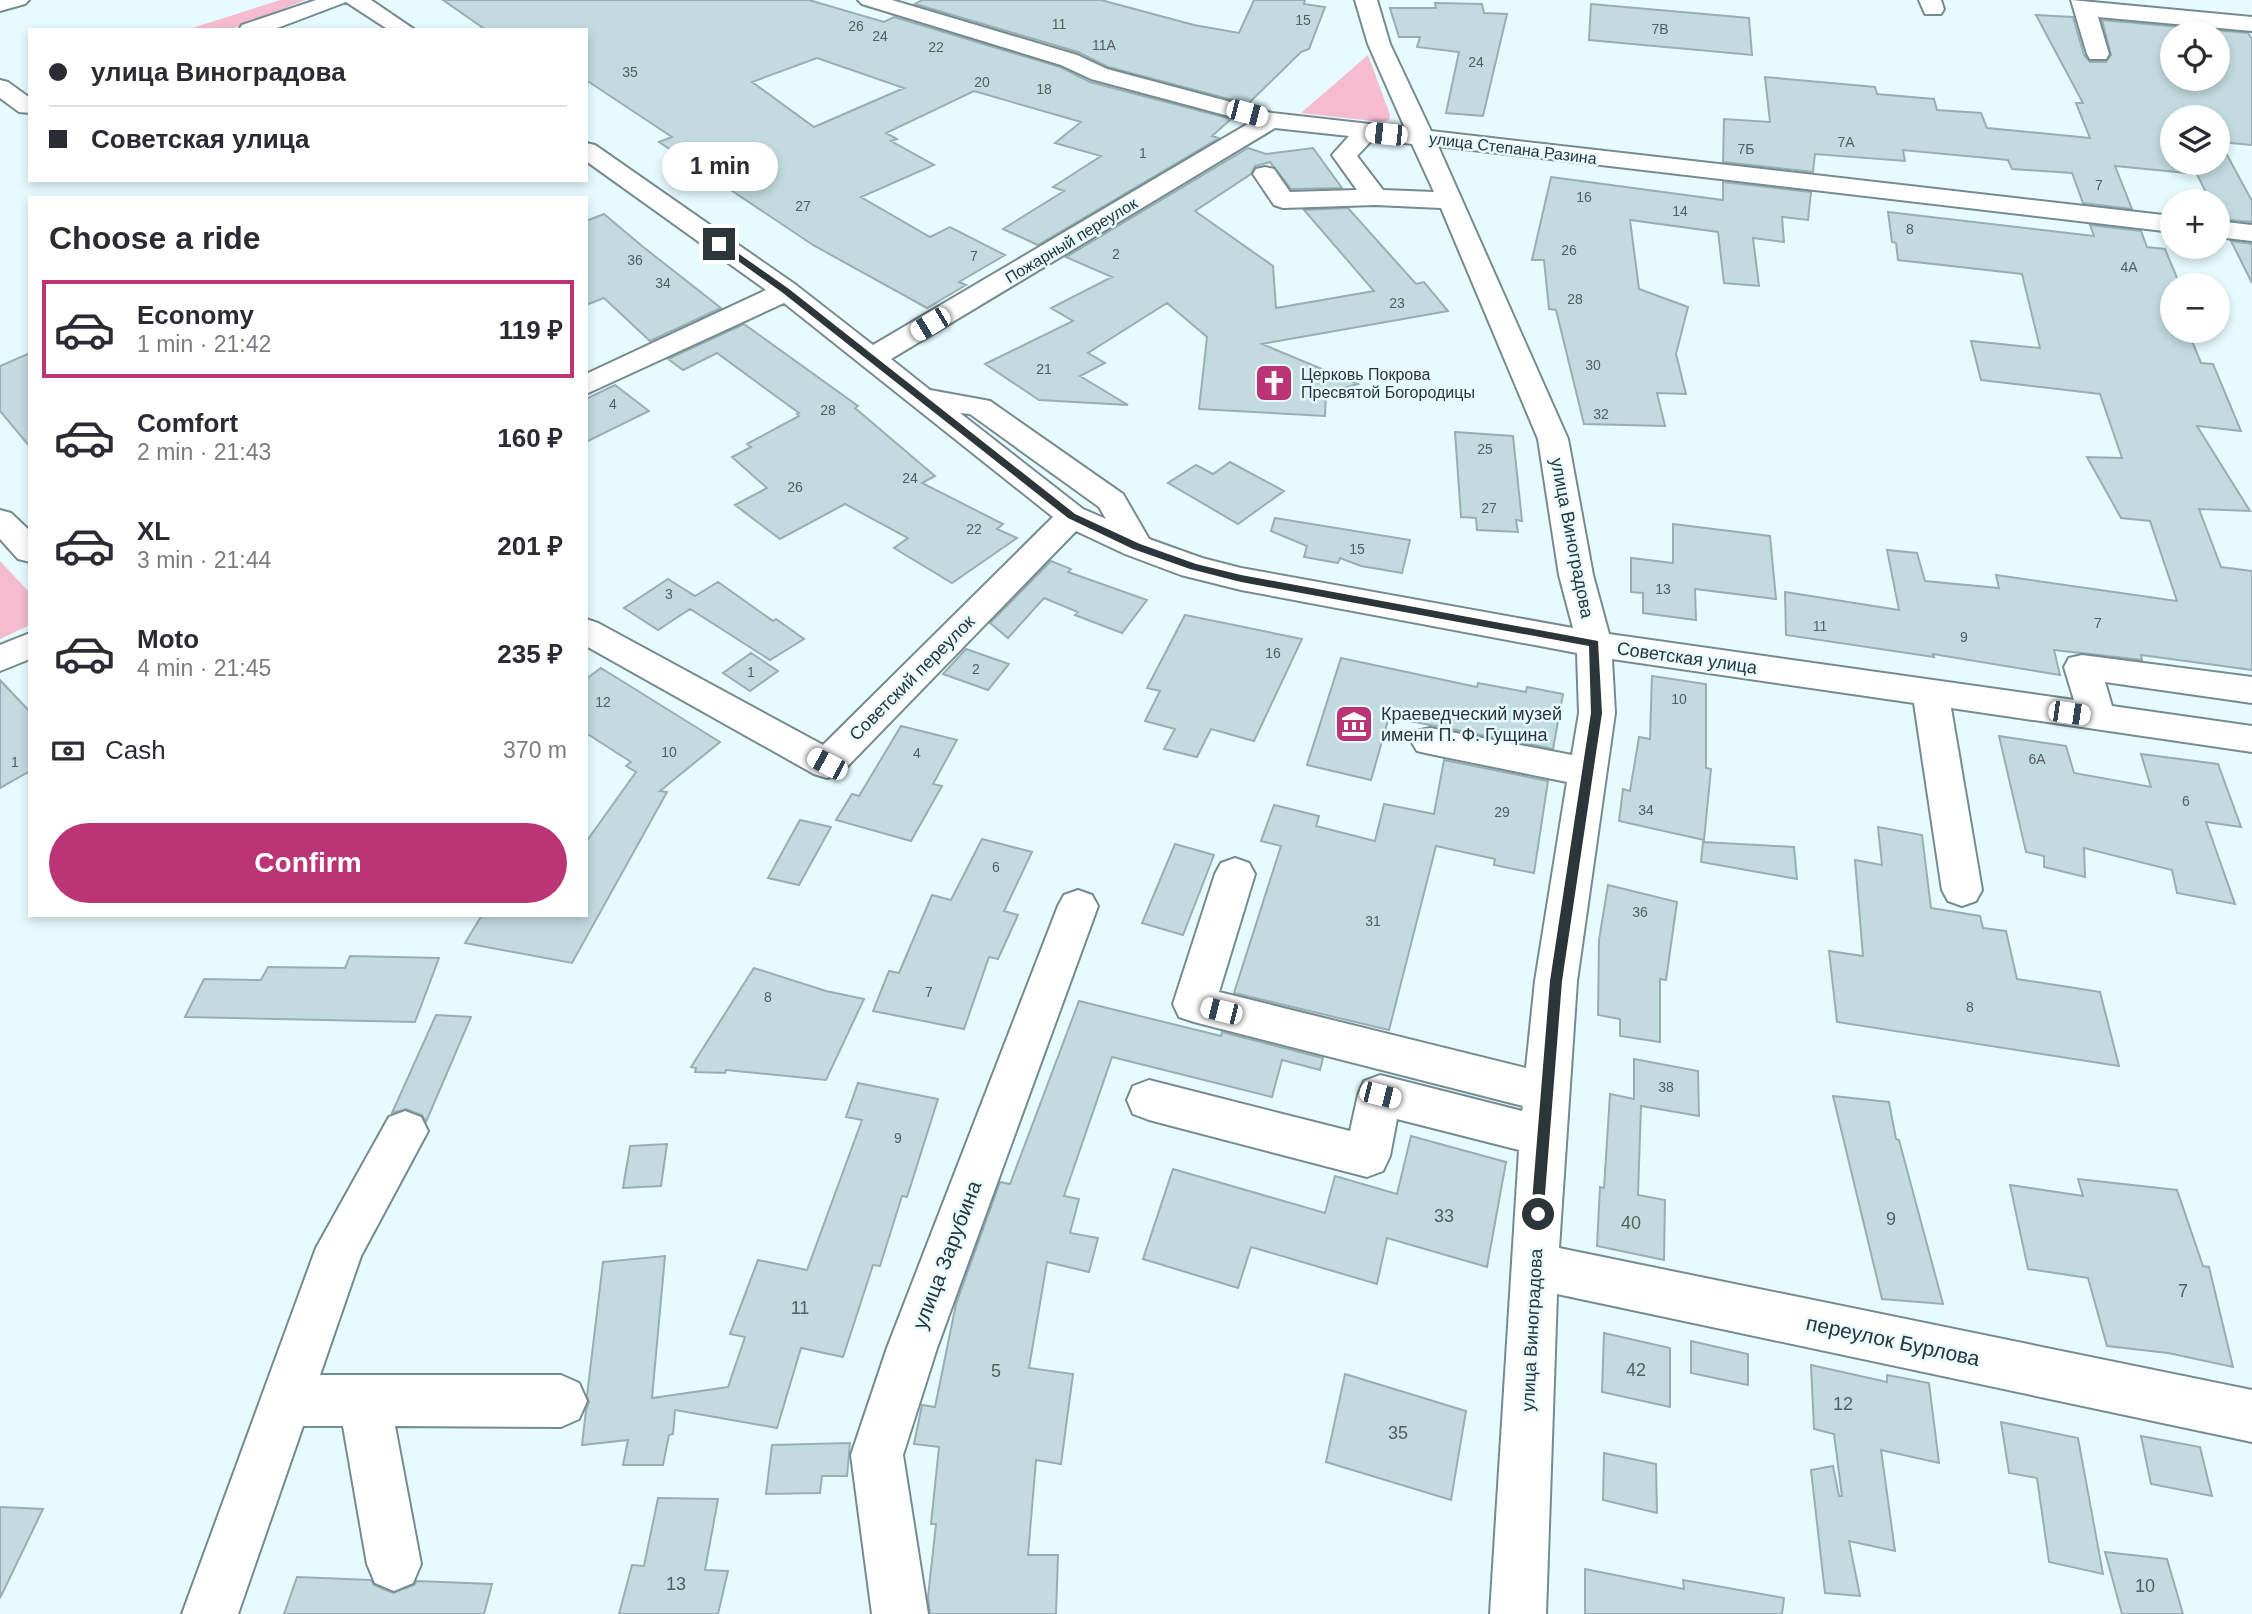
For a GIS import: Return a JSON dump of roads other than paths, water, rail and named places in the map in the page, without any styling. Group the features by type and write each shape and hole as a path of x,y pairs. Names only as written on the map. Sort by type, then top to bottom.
{"street":[{"path":"0,5 18,0"},
{"path":"256,28 337,0"},
{"path":"356,0 401,28"},
{"name":"улица Степана Разина","path":"869,0 1069,60 1099,74 1271,120 2160,223"},
{"name":"улица Виноградова","path":"1366,0 1380,44 1553,439 1576,575 1594,644 1597,713 1556,981 1545,1114 1534,1266 1518,1614"},
{"path":"2098,54 2083,4 2252,24"},
{"path":"0,87 28,106"},
{"path":"0,116 28,106"},
{"name":"Пожарный переулок","path":"870,359 1271,120"},
{"path":"1367,131 1344,155 1375,197"},
{"name":"Советская улица","path":"588,151 786,291 1072,516 1137,547 1241,579 1594,644 2252,739"},
{"path":"1265,174 1283,200 1375,197 1451,201"},
{"path":"2230,230 2252,233"},
{"path":"588,384 786,291"},
{"path":"920,397 979,407 1112,501 1137,547"},
{"name":"Советский переулок","path":"588,632 827,764 1072,516"},
{"path":"0,520 28,549"},
{"path":"0,659 28,646"},
{"path":"2097,717 2082,667 2252,690"},
{"path":"1931,694 1962,890"},
{"path":"1430,741 1588,772"},
{"path":"1235,874 1194,1004 1545,1114"},
{"name":"улица Зарубина","path":"900,1614 877,1455 912,1348 1078,906"},
{"path":"1149,1100 1367,1156 1380,1095 1545,1114"},
{"path":"210,1614 340,1248 405,1131"},
{"name":"переулок Бурлова","path":"1534,1266 2252,1416"},
{"path":"285,1400 561,1401"},
{"path":"364,1401 394,1564"}],"place":[{"name":"Церковь Покрова Пресвятой Богородицы","path":"1274,383"},
{"name":"Краеведческий музей имени П. Ф. Гущина","path":"1354,724"}]}
